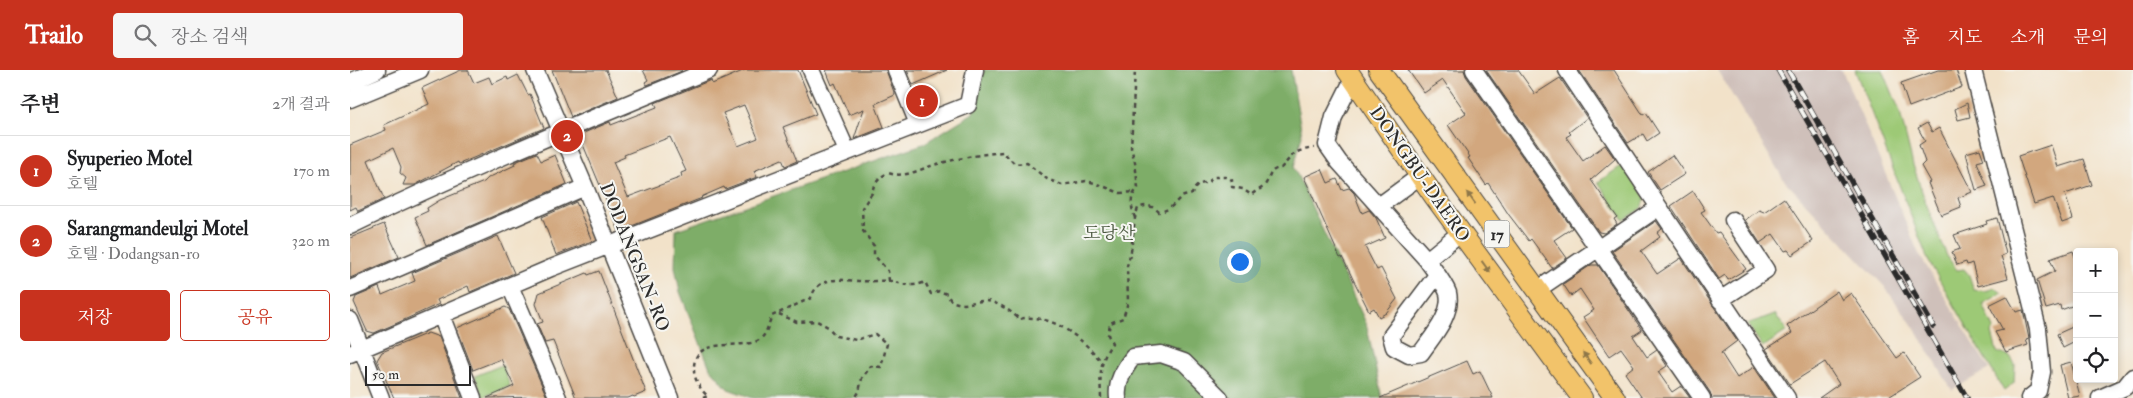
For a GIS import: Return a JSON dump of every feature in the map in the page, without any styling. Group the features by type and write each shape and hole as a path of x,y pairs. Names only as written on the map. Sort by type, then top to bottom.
{"main road":[{"name":"DONGBU-DAERO","path":"1379,70 1615,398"},
{"name":"DONGBU-DAERO","path":"1350,74 1420,176 1582,398"}],"street":[{"path":"350,82 377,70"},
{"path":"350,99 420,70"},
{"name":"DODANGSAN-RO","path":"535,70 585,187 670,398"},
{"path":"350,226 400,201 709,70"},
{"path":"811,70 847,151"},
{"path":"896,70 918,124"},
{"path":"356,352 551,268 968,105 975,70"},
{"path":"1474,70 1702,398"},
{"path":"1568,70 1658,208 1787,398"},
{"path":"1972,70 2038,329 2042,372 2035,396"},
{"path":"1350,74 1334,117 1327,145 1339,162 1427,260 1437,275 1448,294 1446,317 1421,353 1409,355 1394,347 1391,336 1437,275"},
{"path":"1379,206 1420,176"},
{"path":"350,289 585,187"},
{"path":"1537,290 1658,208"},
{"path":"1720,300 1766,270 1733,220"},
{"path":"1427,260 1461,232"},
{"path":"510,286 558,398"},
{"path":"441,315 473,398"},
{"path":"350,320 356,352 381,398"},
{"path":"1118,398 1117,388 1124,369 1133,356 1161,354 1184,362 1220,398"},
{"path":"2100,398 2125,387 2133,377"}],"path":[{"path":"1135,70 1131,148 1135,162 1138,188 1134,192 1131,204 1135,218"},
{"path":"1100,398 1100,370 1112,343 1108,335 1110,323 1123,318 1128,302 1127,266 1138,208 1144,205 1150,206 1160,212 1171,208 1180,198 1188,196 1200,183 1207,183 1214,176 1227,177 1232,180 1232,187 1243,190 1251,195 1265,186 1269,173 1275,168 1281,168 1290,155 1299,150 1327,145"},
{"path":"889,281 888,271 874,255 874,246 863,231 862,208 872,193 874,185 881,177 888,173 897,176 913,173 924,167 940,163 1003,152 1015,164 1027,163 1047,179 1062,185 1086,181 1120,193 1134,192"},
{"path":"703,398 708,396 703,392 694,372 694,362 704,349 719,345 748,344 758,340 764,336 772,316 811,298 814,289 821,284 840,278 860,282 889,281 906,285 918,285 925,282 932,294 939,291 947,294 951,301 965,306 974,302 985,301 1010,310 1019,318 1030,316 1063,326 1091,349 1102,362"},
{"path":"779,314 797,322 817,321 828,327 836,336 856,340 875,334 887,344 881,367 871,366 862,378 859,392 855,398"}],"shaded area":[{"path":"1717,70 1842,70 1919,254 1989,369 1952,390 1916,330 1884,286 1784,180"}],"green space":[{"name":"도당산","path":"984,70 1291,70 1302,135 1294,168 1366,323 1382,398 753,398 728,389 710,368 680,292 675,267 676,230 923,144 973,113"},
{"path":"1855,70 1883,70 1899,109 1913,165 1927,206 1947,256 1957,270 1964,269 1969,275 1974,290 1985,291 1995,288 2002,293 1983,304 1994,329 1992,333 1997,352 2010,357 2015,365 2014,383 2004,391 1928,260"},
{"path":"1623,165 1645,197 1641,209 1624,220 1598,182"},
{"path":"1775,314 1787,331 1763,347 1747,324"},
{"path":"502,365 510,386 483,397 475,376"}],"building":[{"path":"461,70 468,70 474,83 489,77 492,84 507,77 508,80 518,75 528,95 530,94 544,128 459,164 458,162 415,185 403,185 406,178 400,173 401,167 393,148 368,160 384,199 358,211 356,207 350,210 350,145 386,130 384,125 429,104 422,88"},
{"path":"552,70 606,70 618,97 571,117"},
{"path":"643,70 682,71 647,85 645,82 648,80"},
{"path":"745,70 798,70 816,114 783,127 797,161 785,166 782,159 754,171 757,177 725,189 724,187 702,198 619,231 579,135 610,122 611,125 657,107 655,103 711,80 712,84","holes":["744,105 758,138 738,146 723,113","670,137 686,171 681,173 682,177 628,197 613,162 625,157 624,155"]},
{"path":"826,70 886,70 895,95 875,104 884,127 854,139 864,109 849,115 835,83 832,85"},
{"path":"907,70 947,70 913,85"},
{"path":"1408,70 1464,70 1466,76 1572,228 1554,240 1567,258 1552,268 1531,239 1529,241 1509,215 1488,183 1486,185 1448,125 1466,113 1443,80 1424,93"},
{"path":"1486,70 1518,70 1535,94 1560,78 1587,118 1569,132 1571,134 1566,137 1583,161 1605,145 1615,159 1591,180 1617,217 1614,219 1617,224 1604,233 1599,232"},
{"path":"1579,70 1614,70 1643,115 1646,113 1659,133 1647,141 1643,134 1628,143"},
{"path":"1938,70 1956,70 1962,87 1909,107 1901,83"},
{"path":"1967,103 1970,117 1958,120 1955,109"},
{"path":"1927,123 1932,132 1939,128 1972,192 1958,198 1961,207 1941,215 1928,183 1930,182 1921,166 1925,162 1919,145 1925,141 1918,128"},
{"path":"2051,145 2058,167 2084,159 2092,185 2065,194 2073,219 2062,223 2053,198 2034,204 2018,156"},
{"path":"1980,149 1984,160 1977,162 1987,186 1976,190 1966,153"},
{"path":"537,153 541,161 555,155 567,184 427,245 415,217 428,211 427,208 440,200 484,182 488,178 515,165 514,163"},
{"path":"1672,155 1685,174 1660,190 1648,172"},
{"path":"1322,169 1328,183 1337,179 1342,190 1349,188 1354,193 1362,213 1369,210 1376,218 1385,238 1365,247 1377,270 1381,268 1397,299 1386,313 1379,317 1374,308 1369,311 1342,257 1340,258 1304,177"},
{"path":"1693,191 1705,210 1701,212 1716,233 1719,232 1746,269 1728,280 1725,275 1719,279 1671,206"},
{"path":"1784,198 1813,241 1792,255 1788,250 1785,251 1773,234 1760,243 1745,220 1759,210 1764,212"},
{"path":"576,202 592,241 556,255 542,217"},
{"path":"1997,218 2006,254 2001,256 2008,278 1978,286 1972,263 1967,265 1966,262 1957,265 1952,252 1960,249 1954,235 1987,224 1986,221"},
{"path":"1656,221 1662,229 1657,233 1660,237 1641,251 1657,274 1681,258 1737,341 1721,353 1737,378 1754,367 1775,398 1712,398 1710,392 1612,251"},
{"path":"384,224 399,257 350,278 350,238"},
{"path":"498,236 514,273 470,292 468,286 437,300 439,304 395,324 374,333 367,331 354,302 356,297 379,287 382,295 415,281 412,273"},
{"path":"2073,251 2073,306 2061,310 2060,305 2046,309 2037,280 2055,271 2050,259"},
{"path":"1591,265 1598,265 1642,330 1633,336 1647,357 1657,350 1667,366 1658,372 1672,392 1681,386 1690,398 1642,398 1625,373 1634,366 1621,348 1609,356 1583,317 1594,310 1580,289 1571,296 1563,284"},
{"path":"599,271 646,392 634,397 576,398 553,341 545,343 537,324 543,322 536,304 539,293 587,273 588,275"},
{"path":"1837,291 1842,300 1851,293 1897,358 1904,353 1920,377 1887,398 1819,398 1839,384 1825,362 1790,384 1766,349 1792,333 1787,326"},
{"path":"2007,296 2016,312 2023,310 2029,339 2026,340 2028,345 2006,352 1995,332 2003,330 1989,305"},
{"path":"505,307 509,309 547,397 487,398 514,386 501,359 473,370 457,328"},
{"path":"2073,327 2073,343 2063,348 2057,334"},
{"path":"428,333 439,337 462,398 394,398 377,360 382,352"},
{"path":"1467,361 1473,374 1480,371 1493,398 1380,398"},
{"path":"2071,362 2073,383 2077,383 2080,396 2068,398 2060,365"}],"railway":[{"path":"1778,70 1967,398"},
{"path":"1788,70 1933,326"}],"place":[{"name":"Syuperieo Motel","path":"922,101"},
{"name":"Sarangmandeulgi Motel","path":"567,136"}]}
